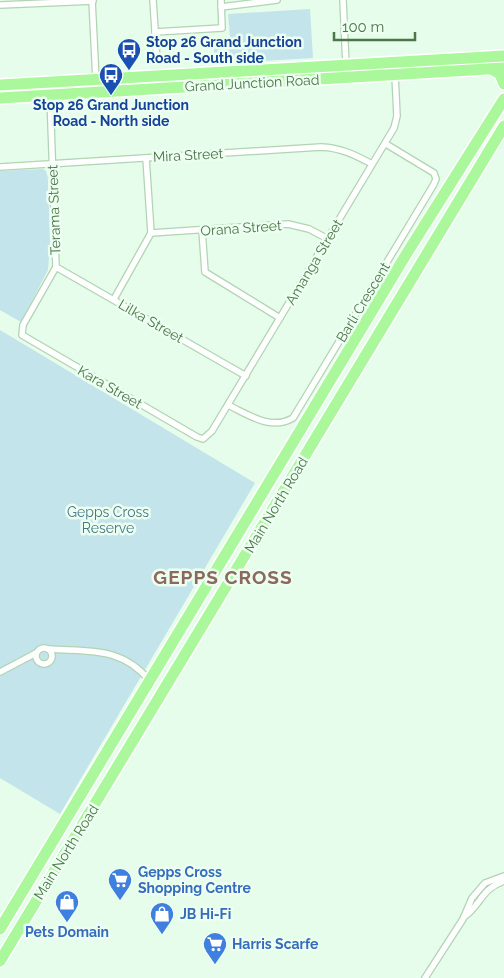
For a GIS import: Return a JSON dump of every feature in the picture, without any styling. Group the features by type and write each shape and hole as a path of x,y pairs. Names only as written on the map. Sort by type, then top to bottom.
{"highway":[{"name":"Grand Junction Road","path":"0,85 504,56"},
{"path":"385,62 395,75 403,62"},
{"name":"Grand Junction Road","path":"0,98 504,68"},
{"path":"491,69 500,74 504,84"},
{"name":"Main North Road","path":"0,929 403,260 504,99"},
{"name":"Main North Road","path":"1,957 148,718 504,126"},
{"path":"447,192 459,199"},
{"path":"148,718 154,692 150,681 159,682 175,673"}],"street":[{"path":"153,0 157,61"},
{"path":"155,32 222,28 221,0"},
{"path":"221,8 277,0"},
{"path":"343,0 346,78"},
{"path":"0,5 14,2 92,1 97,92"},
{"name":"Amanga Street","path":"203,439 212,431 372,164 386,144 394,128 397,116 395,75"},
{"name":"Terama Street","path":"21,329 56,267 49,82"},
{"name":"Barli Crescent","path":"228,404 272,424 284,424 293,418 436,179 434,173 386,144"},
{"name":"Mira Street","path":"0,167 329,148 348,151 372,164"},
{"path":"114,299 151,233 146,158"},
{"name":"Orana Street","path":"151,233 288,224 309,229 328,239"},
{"path":"202,230 205,272 280,318"},
{"name":"Lilka Street","path":"56,267 246,376"},
{"name":"Kara Street","path":"21,329 22,334 27,339 203,439"},
{"path":"0,672 23,658 37,656 42,648 98,650 108,652 129,664 150,681"},
{"path":"49,649 52,657"},
{"path":"37,656 45,664 64,650"},
{"path":"425,978 463,919 472,898 485,883 504,876"},
{"path":"463,919 470,913 489,887 504,881"}],"green space":[{"path":"310,9 313,58 215,64 213,38 230,37 228,14"},
{"path":"43,169 46,171 48,178 50,244 48,270 21,322 0,310 0,171"},
{"name":"Gepps Cross Reserve","path":"0,330 255,483 60,814 0,778"}],"place":[{"name":"Stop 26 Grand Junction Road - South side","path":"129,71"},
{"name":"Stop 26 Grand Junction Road - North side","path":"111,96"},
{"name":"Gepps Cross Shopping Centre","path":"120,901"},
{"name":"Pets Domain","path":"67,923"},
{"name":"JB Hi-Fi","path":"162,935"},
{"name":"Harris Scarfe","path":"215,965"}],"district":[{"name":"GEPPS CROSS","path":"223,577"}]}
